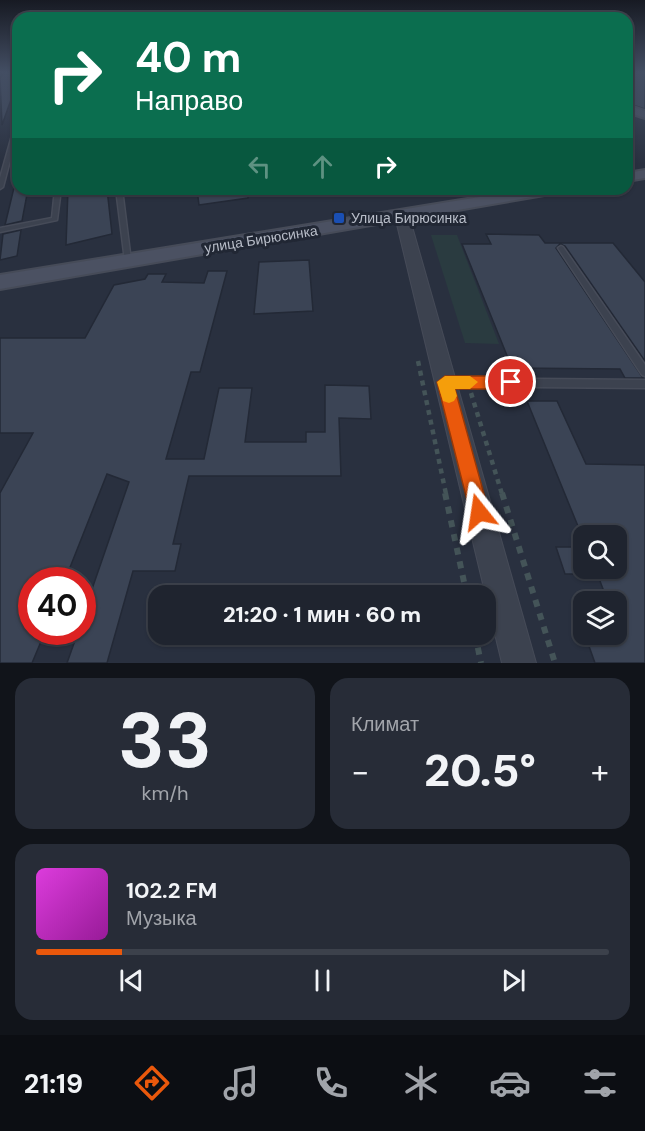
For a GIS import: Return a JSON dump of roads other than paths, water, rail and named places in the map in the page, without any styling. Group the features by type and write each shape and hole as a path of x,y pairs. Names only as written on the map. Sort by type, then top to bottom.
{"main road":[{"name":"улица Бирюсинка","path":"0,282 522,195"}],"street":[{"path":"402,216 456,382 519,663"}],"lane":[{"path":"0,187 12,150"},
{"path":"0,230 55,219 57,195"},
{"path":"121,195 128,261"},
{"path":"561,248 645,372"},
{"path":"456,382 645,384"}],"place":[{"name":"Улица Бирюсинка","path":"339,218"}]}
